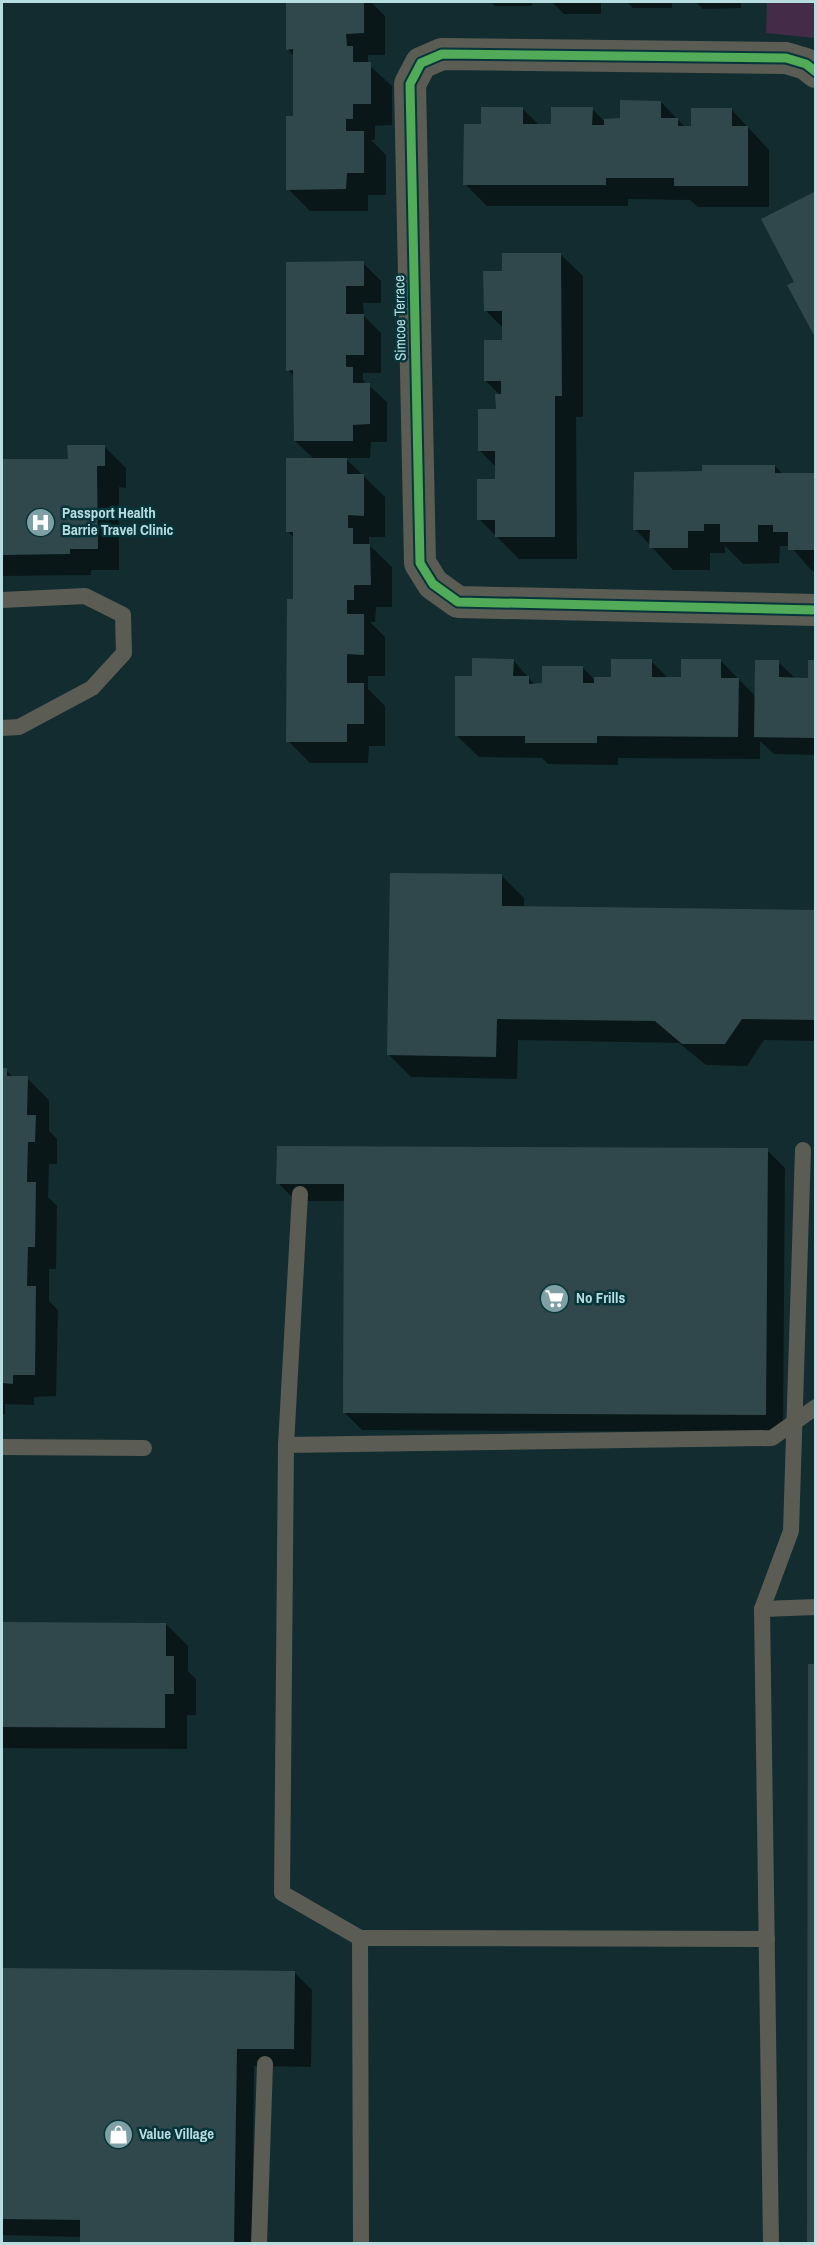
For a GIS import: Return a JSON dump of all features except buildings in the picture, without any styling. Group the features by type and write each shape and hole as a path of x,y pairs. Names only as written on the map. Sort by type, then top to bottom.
{"street":[{"name":"Simcoe Terrace","path":"816,72 806,64 786,58 442,54 421,63 410,84 420,563 433,584 458,602 816,610"}],"lane":[{"path":"2,600 85,596 123,615 124,653 92,688 19,727 2,728"},
{"path":"771,2244 762,1609 791,1531 803,1150"},
{"path":"300,1194 286,1445 282,1893 360,1938 767,1939"},
{"path":"286,1445 772,1438 816,1407"},
{"path":"2,1447 144,1448"},
{"path":"762,1609 816,1607"},
{"path":"360,1938 361,2244"},
{"path":"259,2244 266,2064"}],"shaded area":[{"path":"767,2 815,2 815,38 766,33"}],"cycle path":[{"path":"816,72 806,64 786,58 442,54 421,63 410,84 420,563 433,584 458,602 816,610"}],"place":[{"name":"Passport Health Barrie Travel Clinic","path":"41,522"},
{"name":"No Frills","path":"555,1298"},
{"name":"Value Village","path":"118,2134"}]}
